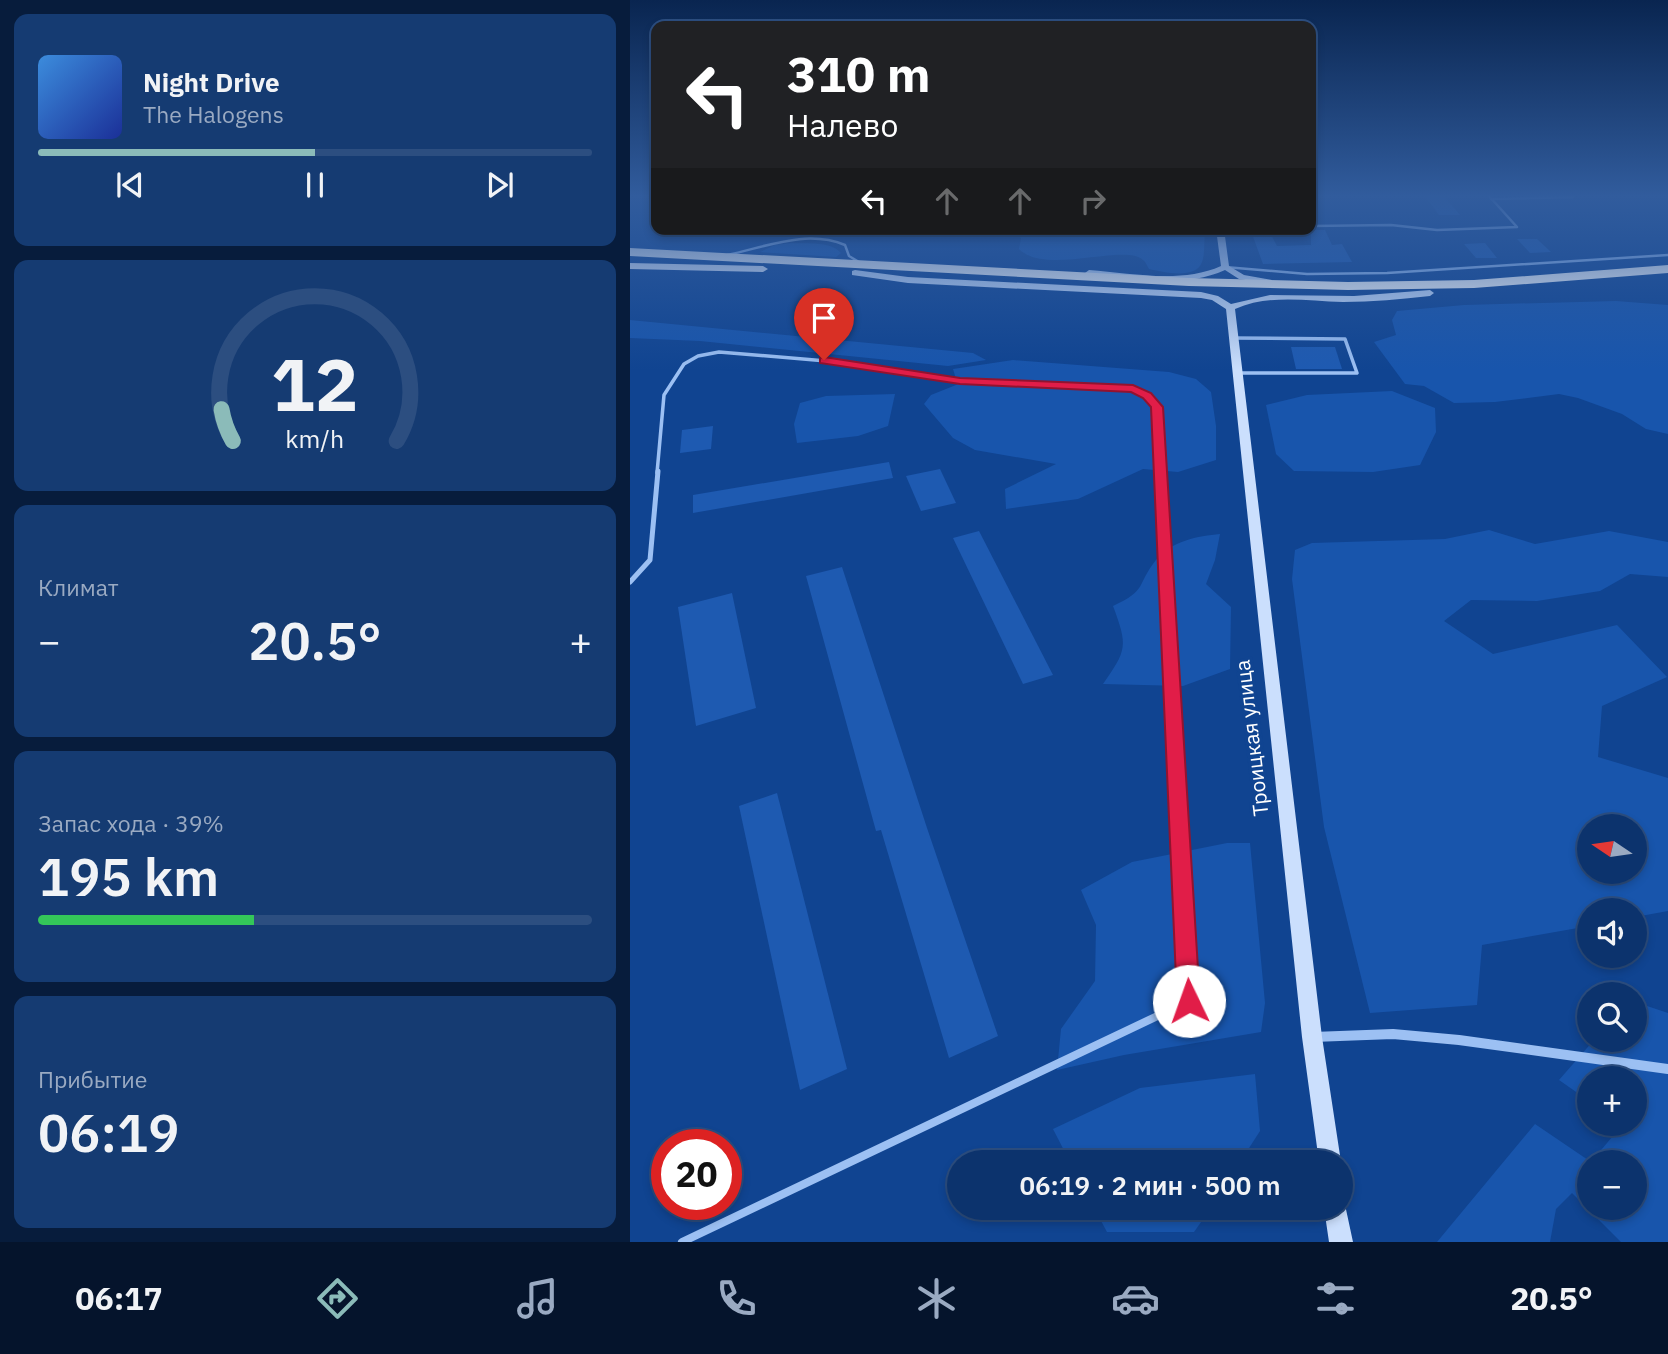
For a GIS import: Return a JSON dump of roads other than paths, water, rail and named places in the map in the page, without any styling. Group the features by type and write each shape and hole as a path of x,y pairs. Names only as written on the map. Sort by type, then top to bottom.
{"highway":[{"path":"678,254 858,268 1272,293 1430,293 1668,278"},
{"path":"630,261 763,269 858,268 1033,273 1202,282 1388,286 1536,280 1668,269"}],"main road":[{"path":"630,266 763,269"}],"street":[{"path":"1223,254 1225,267"},
{"path":"1033,273 1190,277 1210,275 1225,267"},
{"path":"1225,267 1242,277 1271,282 1388,286"},
{"path":"858,268 908,280 1201,295 1215,298 1230,308 1240,302 1263,298 1357,299 1430,293"},
{"name":"Троицкая улица","path":"1230,308 1312,1037 1328,1150"},
{"path":"1312,1037 1393,1034 1446,1038 1668,1069"},
{"path":"1338,1220 1341,1242"}],"lane":[{"path":"717,256 726,254"},
{"path":"848,254 858,268"},
{"path":"1225,267 1307,274 1387,273 1668,255"},
{"path":"1233,338 1345,338 1357,373 1237,373"},
{"path":"630,582 650,560 664,395 676,370 688,360 702,354 719,352 850,363 960,381 1111,386 1133,389 1147,395 1157,407 1189,1001 682,1242"}]}
